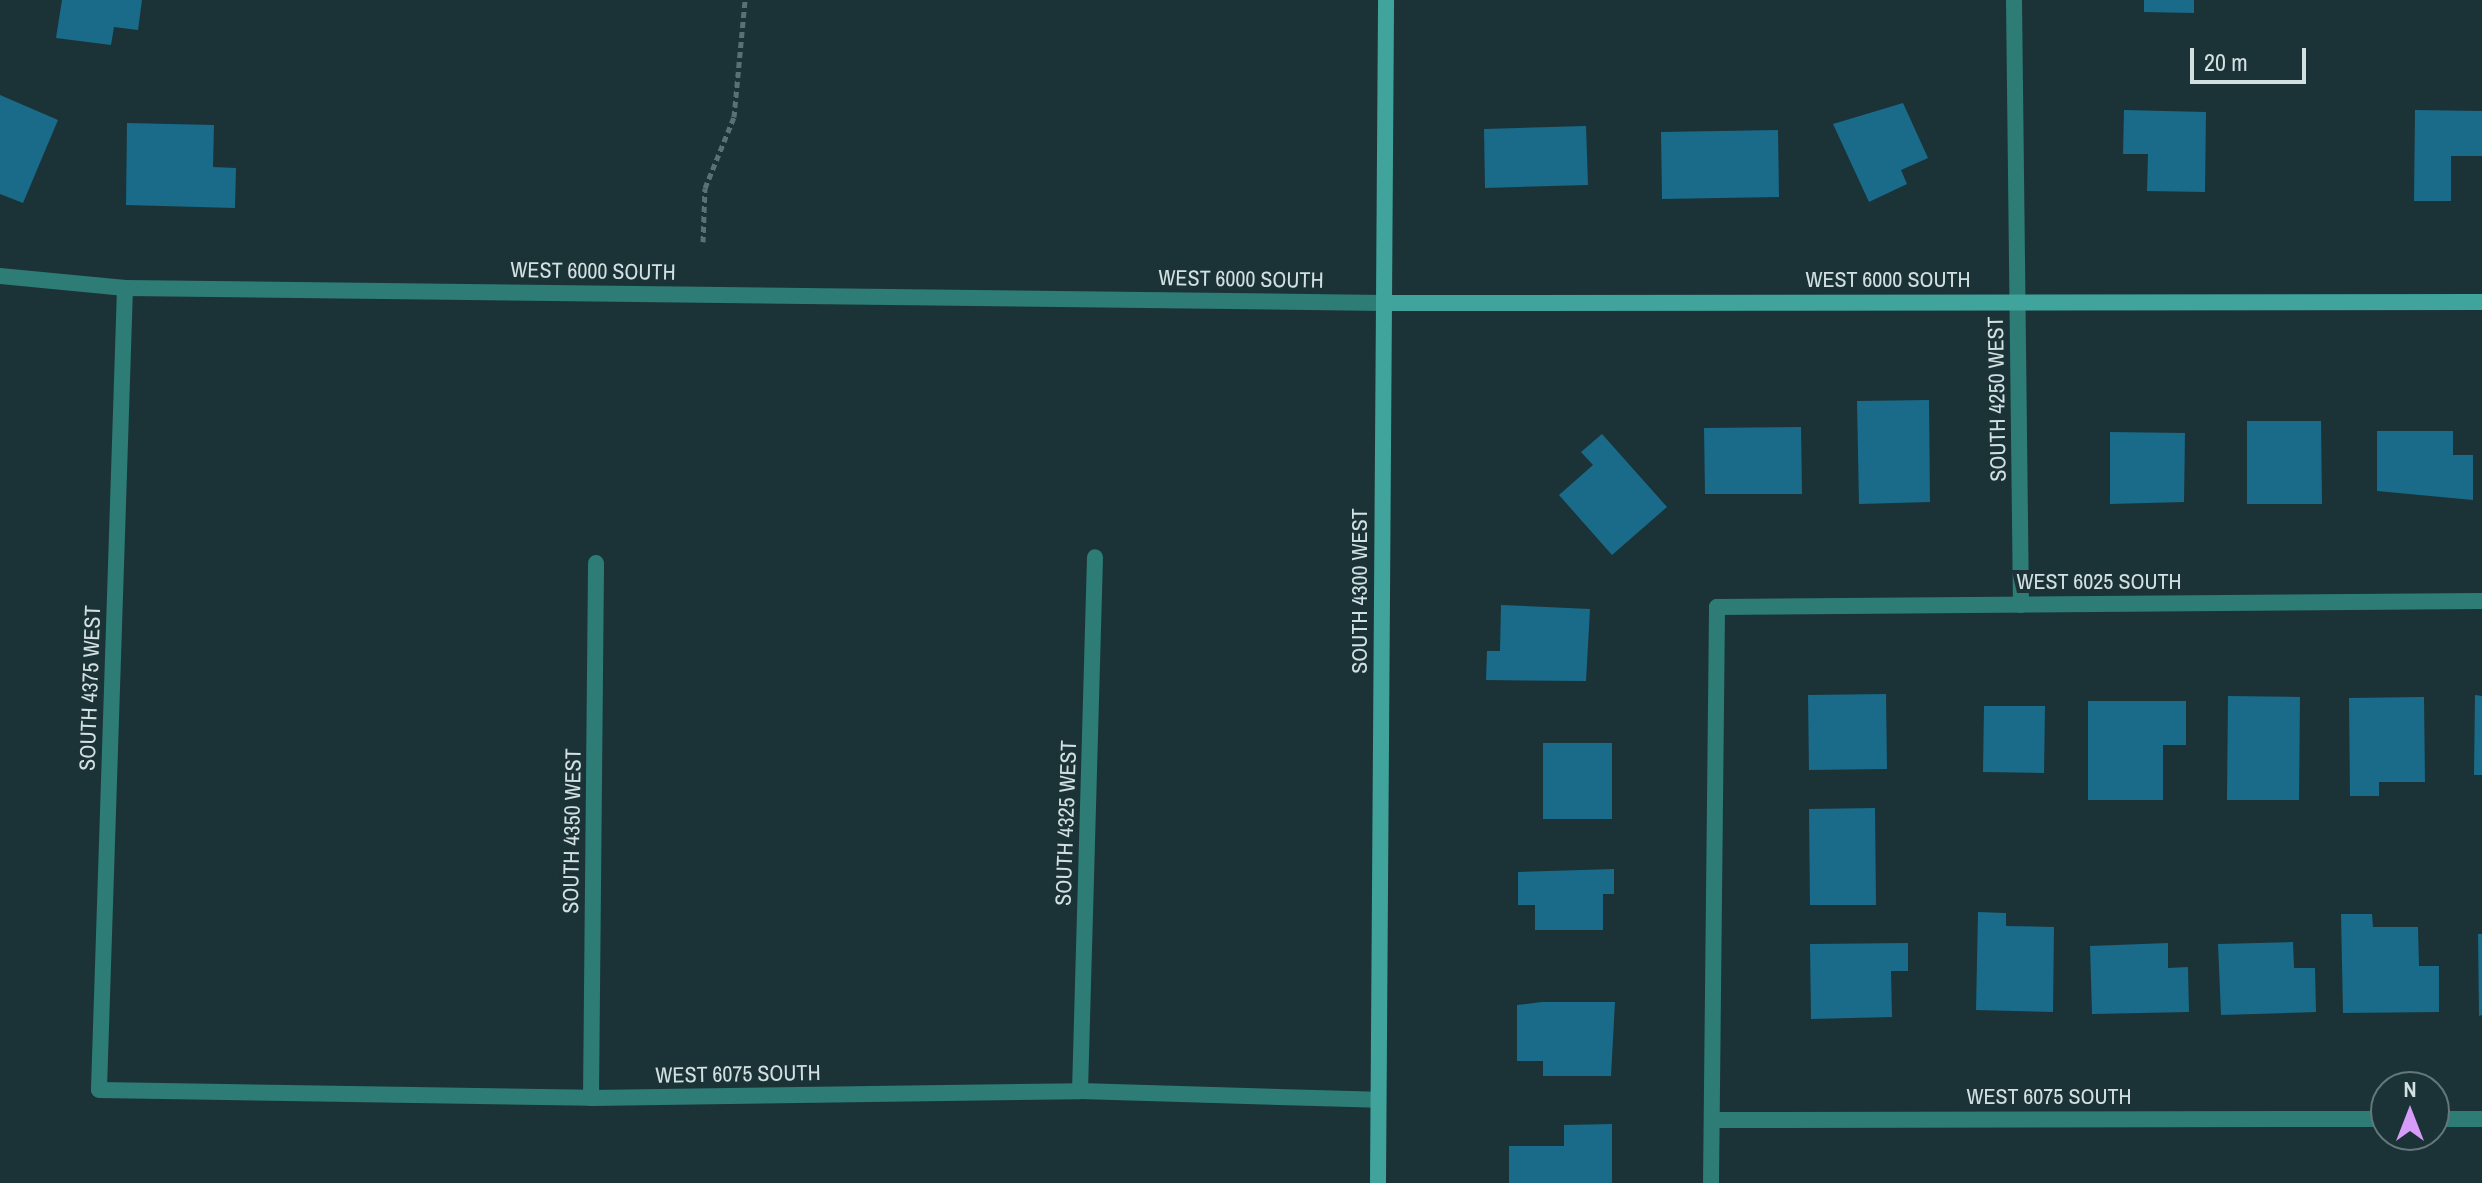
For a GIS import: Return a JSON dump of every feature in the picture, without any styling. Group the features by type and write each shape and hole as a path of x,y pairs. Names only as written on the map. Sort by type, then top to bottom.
{"main road":[{"name":"SOUTH 4300 WEST","path":"1378,1183 1386,0"},
{"name":"WEST 6000 SOUTH","path":"1384,303 2482,302"}],"street":[{"name":"SOUTH 4250 WEST","path":"2014,0 2021,605"},
{"name":"WEST 6000 SOUTH","path":"0,276 125,288 1384,303"},
{"name":"SOUTH 4375 WEST","path":"99,1090 125,288"},
{"name":"SOUTH 4325 WEST","path":"1080,1091 1095,557"},
{"name":"SOUTH 4350 WEST","path":"591,1098 596,563"},
{"name":"WEST 6025 SOUTH","path":"1712,1120 1717,607 2482,601"},
{"name":"WEST 6075 SOUTH","path":"99,1090 591,1098 1080,1091 1378,1100"},
{"name":"WEST 6075 SOUTH","path":"1712,1120 2370,1119"},
{"path":"2450,1119 2482,1119"},
{"path":"1711,1183 1712,1120"}],"path":[{"path":"703,242 705,188 734,117 745,0"}],"building":[{"path":"62,0 142,0 138,30 114,27 111,45 56,38"},
{"path":"2144,0 2194,0 2194,13 2144,12"},
{"path":"0,95 58,120 23,203 0,194"},
{"path":"1903,103 1928,158 1901,170 1907,184 1869,202 1833,124"},
{"path":"2124,110 2206,112 2205,192 2147,191 2148,154 2123,154"},
{"path":"2415,110 2482,111 2482,156 2451,156 2451,201 2414,201"},
{"path":"127,123 214,125 213,167 236,168 235,208 126,205"},
{"path":"1586,126 1588,185 1485,188 1484,129"},
{"path":"1778,130 1779,197 1662,199 1661,132"},
{"path":"1929,400 1930,502 1859,504 1857,401"},
{"path":"2247,421 2321,421 2322,504 2247,504"},
{"path":"1801,427 1802,494 1705,494 1704,428"},
{"path":"2377,431 2453,431 2453,455 2473,455 2473,500 2377,491"},
{"path":"2110,432 2185,433 2184,502 2110,504"},
{"path":"1602,434 1667,507 1612,555 1559,495 1593,465 1581,452"},
{"path":"1501,605 1590,609 1586,681 1486,680 1487,651 1500,651"},
{"path":"1886,694 1887,769 1809,770 1808,695"},
{"path":"2475,695 2482,696 2482,775 2474,775"},
{"path":"2228,696 2300,697 2299,800 2227,800"},
{"path":"2424,697 2425,782 2379,782 2379,796 2350,796 2349,698"},
{"path":"2088,701 2186,701 2186,745 2163,745 2163,800 2088,800"},
{"path":"1984,706 2045,706 2044,773 1983,772"},
{"path":"1543,743 1612,743 1612,819 1543,819"},
{"path":"1875,808 1876,905 1810,905 1809,809"},
{"path":"1614,869 1614,894 1603,894 1603,930 1535,930 1535,905 1518,905 1518,872"},
{"path":"1978,912 2006,913 2006,926 2054,927 2053,1012 1976,1010"},
{"path":"2341,914 2372,914 2373,927 2418,927 2419,966 2439,966 2439,1012 2343,1013"},
{"path":"2478,934 2482,934 2482,1015 2479,1016"},
{"path":"2293,942 2294,968 2315,968 2316,1012 2221,1015 2218,944"},
{"path":"1908,943 1908,971 1891,971 1892,1017 1811,1019 1810,944"},
{"path":"2168,943 2168,968 2188,967 2189,1012 2092,1014 2090,946"},
{"path":"1615,1002 1611,1076 1543,1076 1543,1061 1517,1061 1517,1005"},
{"path":"1612,1124 1612,1183 1509,1183 1509,1146 1564,1146 1564,1125"}]}
